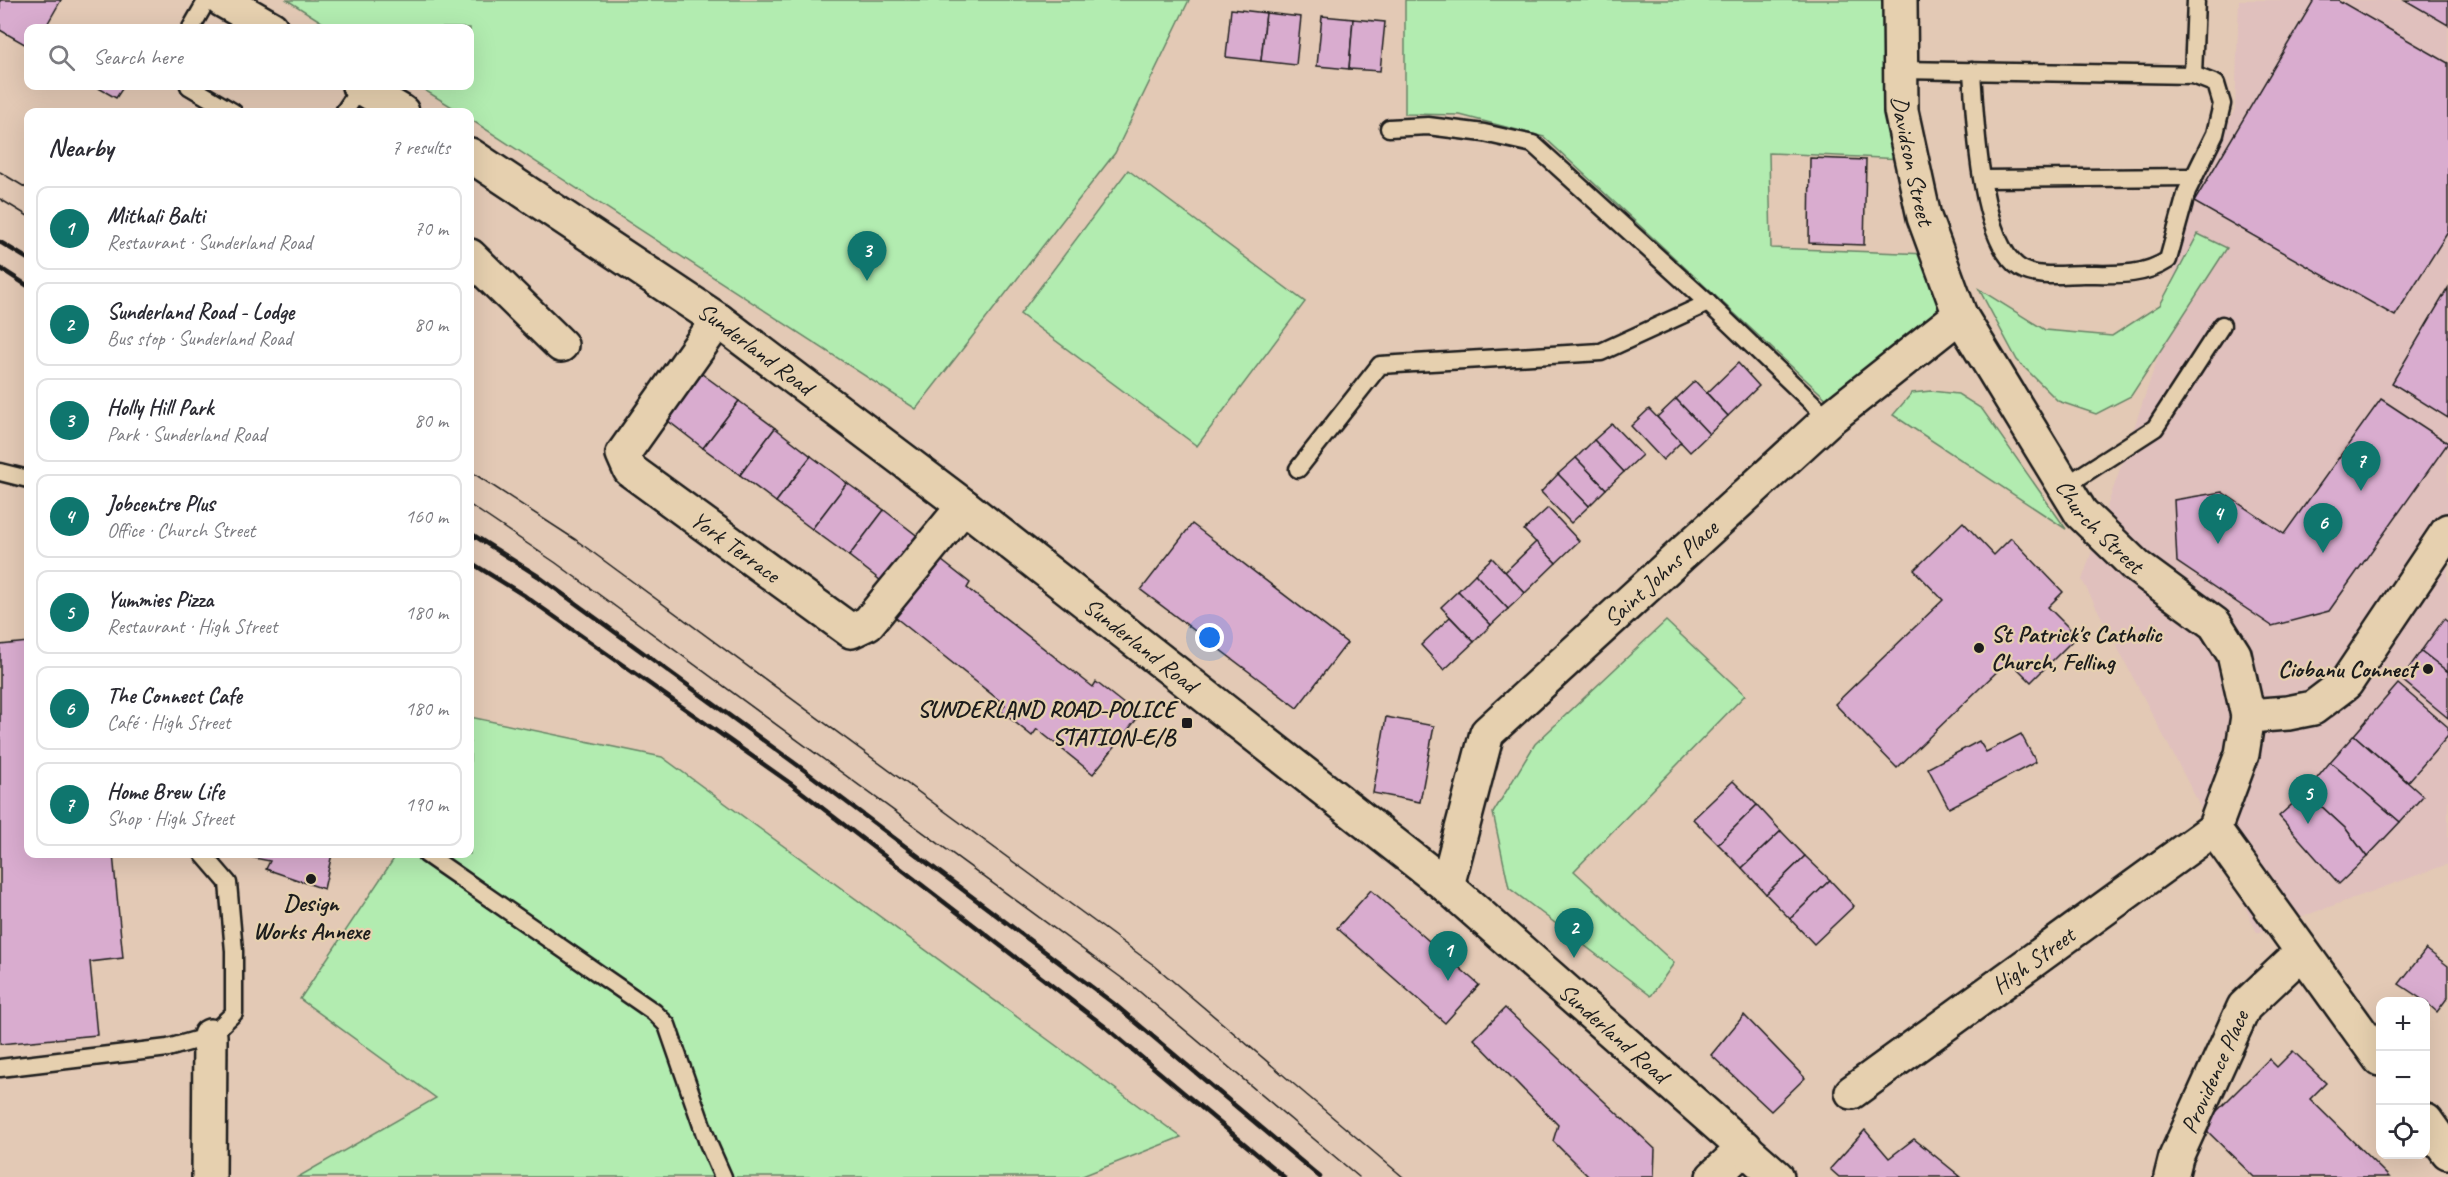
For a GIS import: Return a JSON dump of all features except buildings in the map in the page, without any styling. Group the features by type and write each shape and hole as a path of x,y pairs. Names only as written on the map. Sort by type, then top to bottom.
{"street":[{"path":"222,0 264,24"},
{"name":"Davidson Street","path":"1900,0 1901,111 1924,217 1960,315"},
{"path":"355,95 391,108"},
{"name":"Sunderland Road","path":"474,158 718,320 964,506 1447,886 1778,1177"},
{"path":"474,260 561,345"},
{"name":"Saint Johns Place","path":"1447,886 1487,733 1829,419 1960,315"},
{"name":"Church Street","path":"1960,315 2081,513 2136,566 2215,624 2234,654 2248,716"},
{"name":"York Terrace","path":"718,320 623,454 630,470 851,631 868,623 964,506"},
{"path":"2376,1054 2214,829 2242,754 2248,716 2288,713 2313,708 2346,683 2448,531"},
{"name":"High Street","path":"1852,1092 2214,829"},
{"name":"Providence Place","path":"2171,1177 2176,1157 2244,1007 2302,952"},
{"path":"208,1177 210,1036"},
{"path":"2430,1127 2448,1152"},
{"path":"1713,1177 1745,1147"}],"lane":[{"path":"193,24 207,0"},
{"path":"2193,75 2196,0"},
{"path":"1901,70 1972,71 2193,75 2216,84 2222,104 2215,134 2187,191 2168,260 2156,268 2134,273 2042,274 2021,268 2008,256 1993,226 1977,154 1972,71"},
{"path":"196,90 226,108"},
{"path":"1389,128 1428,126 1533,144 1708,303 1829,419"},
{"path":"1983,179 2194,177"},
{"path":"1298,469 1380,365 1601,352 1708,303"},
{"path":"2065,486 2155,428 2222,325"},
{"path":"0,472 24,478"},
{"path":"0,1068 168,1048 210,1036 234,1013 234,951 228,883 206,858"},
{"path":"432,858 654,1012 667,1025 708,1143 723,1177"}],"shaded area":[{"path":"2239,0 2448,0 2448,864 2257,933 2194,794 2082,580 2167,331 2180,228 2235,109"}],"green space":[{"path":"287,0 1189,0 1115,153 916,409 474,122 474,108 454,108 424,90 474,90 474,24 325,24"},
{"path":"1405,0 1893,0 1904,159 1769,153 1771,248 1928,254 1948,313 1832,404 1544,137 1460,115 1405,114"},
{"path":"1128,170 1305,302 1197,446 1020,314"},
{"path":"2198,234 2227,248 2131,396 2096,414 2058,401 2017,360 1979,289 2045,330 2112,336 2160,305"},
{"path":"1931,391 1958,394 1982,409 2066,529 1893,415 1912,393"},
{"path":"1666,621 1745,695 1574,871 1674,963 1651,996 1509,888 1493,813 1535,744"},
{"path":"474,718 662,757 1181,1137 1080,1177 298,1177 436,1098 300,999 394,858 474,858"}],"tram line":[{"path":"0,172 24,187"},
{"path":"0,199 24,214"},
{"path":"474,474 576,540 1155,966 1403,1177"},
{"path":"474,508 556,563 1134,987 1359,1177"}],"railway":[{"path":"0,242 24,257"},
{"path":"0,268 24,283"},
{"path":"474,536 538,576 800,767 1113,1003 1320,1177"},
{"path":"474,564 525,596 790,783 1103,1025 1284,1177"}],"place":[{"name":"Holly Hill Park","path":"867,281"},
{"name":"Home Brew Life","path":"2361,491"},
{"name":"Jobcentre Plus","path":"2218,544"},
{"name":"The Connect Cafe","path":"2323,553"},
{"name":"St Patrick's Catholic Church, Felling","path":"1979,648"},
{"name":"Ciobanu Connect","path":"2428,669"},
{"name":"SUNDERLAND ROAD-POLICE STATION-E/B","path":"1187,723"},
{"name":"Yummies Pizza","path":"2308,824"},
{"name":"Design Works Annexe","path":"311,879"},
{"name":"Sunderland Road - Lodge","path":"1574,958"},
{"name":"Mithali Balti","path":"1448,981"}]}
